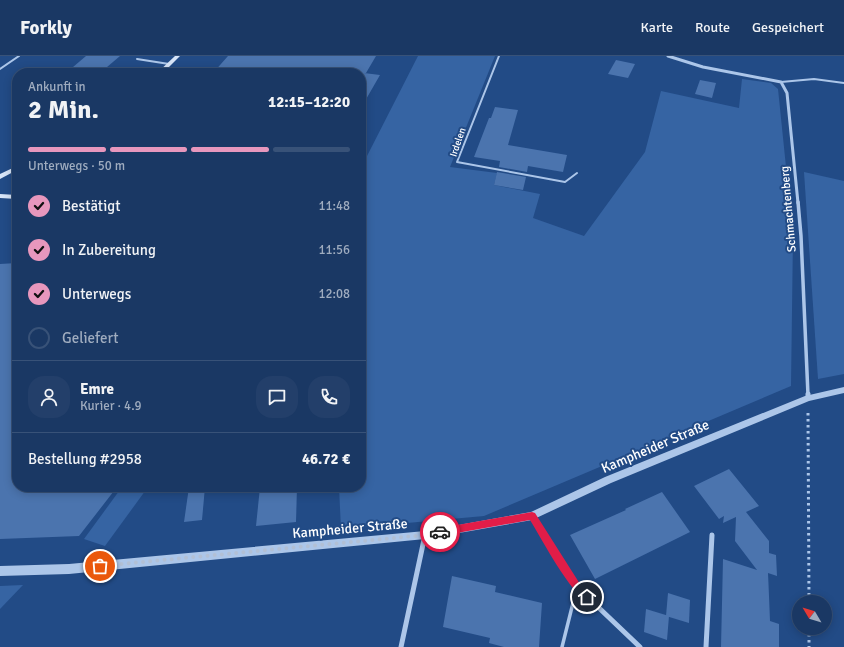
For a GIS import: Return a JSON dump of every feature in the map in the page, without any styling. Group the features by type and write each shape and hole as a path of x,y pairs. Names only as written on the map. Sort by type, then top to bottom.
{"main road":[{"path":"165,68 178,56"},
{"path":"0,177 12,171"},
{"path":"0,196 12,197"}],"street":[{"path":"668,56 702,67 781,82"},
{"name":"Schmachtenberg","path":"781,82 787,93 801,236 808,398"},
{"name":"Kampheider Straße","path":"0,571 69,569 425,535 532,516 608,480 808,398 844,390"},
{"path":"532,516 577,587 640,647"},
{"path":"401,647 425,535"},
{"path":"706,647 712,536"}],"lane":[{"path":"0,69 19,56"},
{"name":"Irdelen","path":"499,56 457,162 566,182 577,173"},
{"path":"137,59 169,64"},
{"path":"781,82 814,79 844,83"},
{"path":"562,647 577,587"}],"path":[{"path":"808,398 807,518 809,595"},
{"path":"809,635 809,647"}],"shaded area":[{"path":"418,56 495,56 450,167 497,173 494,185 540,194 533,218 584,236 645,152 661,91 739,108 742,79 771,83 778,89 793,235 791,386 484,516 341,529 339,492 366,492 366,158"},
{"path":"804,172 844,181 844,374 818,379"},
{"path":"118,492 144,492 105,546 84,539"},
{"path":"23,585 0,609 0,586"}],"building":[{"path":"86,56 120,56 106,68 72,68"},
{"path":"228,56 376,56 366,73 366,68 217,68"},
{"path":"616,60 635,64 628,78 608,74"},
{"path":"366,73 380,75 366,99"},
{"path":"700,80 716,83 712,98 695,94"},
{"path":"495,107 518,110 508,145 567,155 563,172 528,166 527,172 499,167 500,161 474,157 489,118 491,118"},
{"path":"497,172 526,177 523,190 494,185"},
{"path":"12,263 12,492 113,492 79,536 0,539 0,264"},
{"path":"729,469 759,506 746,512 769,541 769,553 776,555 777,576 768,573 770,621 779,624 779,647 721,647 723,559 757,570 735,541 736,517 723,523 724,516 719,519 694,486"},
{"path":"188,492 205,492 202,520 184,522"},
{"path":"259,492 297,492 296,522 256,526"},
{"path":"662,492 690,532 595,579 570,535"},
{"path":"452,576 496,586 495,592 542,603 539,647 504,647 489,643 490,638 443,627"},
{"path":"668,593 690,600 689,623 666,616"},
{"path":"646,609 669,616 667,640 644,632"}],"way so far":[{"path":"100,566 425,535 440,532"}],"route":[{"path":"440,532 532,516 577,587 587,597"}]}
